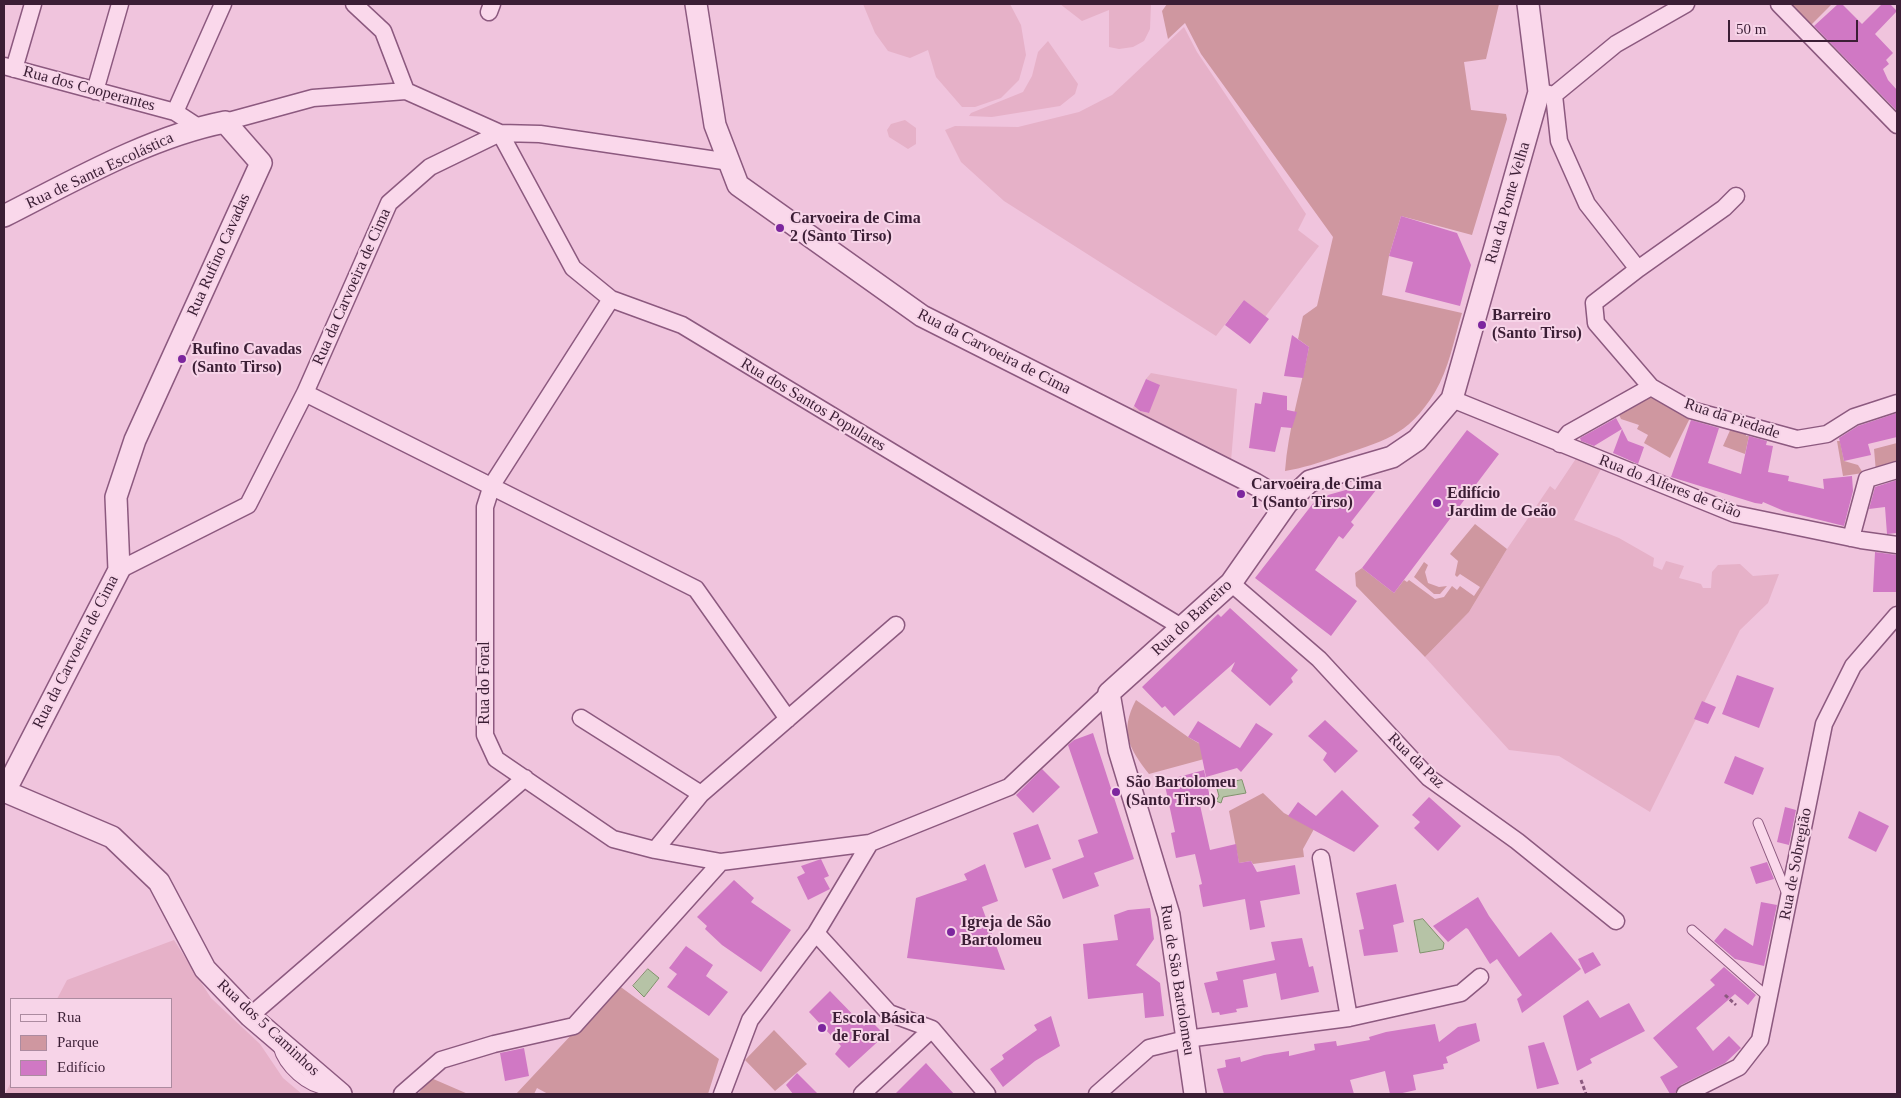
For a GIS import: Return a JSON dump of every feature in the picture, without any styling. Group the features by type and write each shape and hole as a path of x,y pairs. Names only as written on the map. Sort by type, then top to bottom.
{"street":[{"path":"9,68 33,4"},
{"path":"95,91 120,4"},
{"path":"175,112 223,4"},
{"path":"354,4 383,31 406,91"},
{"name":"Rua da Carvoeira de Cima","path":"696,4 715,125 738,184 922,316 1255,484 1287,503"},
{"name":"Rua da Ponte Velha","path":"1452,399 1547,93 1528,4"},
{"path":"1686,4 1616,44 1547,93 1559,141 1587,204 1638,269 1724,208 1736,196"},
{"path":"1779,4 1897,125"},
{"name":"Rua dos Cooperantes","path":"9,68 175,112 198,127"},
{"path":"225,122 313,98 406,91 500,133"},
{"name":"Rua de Santa Escolástica","path":"4,216 115,161 198,127 225,122"},
{"name":"Rua Rufino Cavadas","path":"119,570 116,498 135,440 261,163 225,122"},
{"name":"Rua da Carvoeira de Cima","path":"4,792 119,570 248,505 305,392 389,203 430,167 500,133 540,134 730,162"},
{"name":"Rua dos Santos Populares","path":"500,133 572,268 611,299 682,325 1183,628"},
{"name":"Rua da Piedade","path":"1638,269 1594,304 1596,323 1651,387 1691,410 1797,439 1827,434 1854,417 1897,404"},
{"name":"Rua do Foral","path":"611,299 492,485 484,507 485,735 496,759 613,839 655,850 721,862 870,843 1009,787 1109,693"},
{"path":"1560,444 1569,433 1651,387"},
{"path":"305,392 696,589 788,719"},
{"name":"Rua do Alferes de Gião","path":"1452,399 1735,514 1851,538 1897,545"},
{"name":"Rua do Barreiro","path":"1109,693 1231,583 1287,503 1310,481 1392,457 1417,440 1452,399"},
{"path":"1851,538 1867,479 1897,470"},
{"name":"Rua da Paz","path":"1231,583 1318,658 1429,778 1517,842 1616,921"},
{"name":"Rua de Sobregião","path":"1685,1094 1739,1067 1760,1040 1824,724 1853,666 1897,615"},
{"path":"655,850 701,794 896,625"},
{"name":"Rua de São Bartolomeu","path":"1109,693 1119,750 1169,915 1195,1094"},
{"path":"582,718 701,794"},
{"path":"250,1016 525,778"},
{"name":"Rua dos 5 Caminhos","path":"4,792 112,837 159,882 205,969 250,1016 338,1092"},
{"path":"722,1094 750,1020 816,933 870,843"},
{"path":"1321,858 1349,1018"},
{"path":"402,1094 441,1060 494,1044 574,1026 721,862"},
{"path":"816,933 889,1013 932,1029 987,1094"},
{"path":"1098,1094 1149,1048 1186,1039 1349,1018 1461,993 1480,977"},
{"path":"862,1094 932,1029"}],"lane":[{"path":"1758,823 1789,899"},
{"path":"1692,930 1770,998"}],"path":[{"path":"1725,996 1736,1004"},
{"path":"1581,1080 1586,1094"}],"shaded area":[{"path":"863,4 1010,4 1021,25 1026,55 1019,80 1001,98 975,107 962,107 936,77 928,50 910,58 888,51 875,33"},
{"path":"1060,4 1151,4 1150,29 1144,41 1133,47 1119,49 1109,47 1109,10 1082,21"},
{"path":"1184,27 1197,52 1306,214 1298,230 1319,246 1265,317 1244,300 1216,336 1004,201 961,162 945,130 955,126 1018,127 1079,112 1112,95"},
{"path":"1048,41 1078,84 1075,94 1060,106 992,117 969,116 971,113 1023,92 1032,76 1038,52"},
{"path":"905,120 916,128 916,144 908,149 889,137 887,130 891,124"},
{"path":"1151,373 1237,389 1231,461 1130,413 1134,406 1140,411 1148,413 1159,385 1146,379"},
{"path":"1577,457 1601,469 1574,520 1619,538 1654,558 1653,566 1662,570 1666,561 1684,566 1679,578 1701,584 1703,588 1711,588 1712,572 1718,565 1740,564 1753,576 1779,574 1768,603 1740,630 1650,812 1559,756 1509,750 1425,657 1469,612 1507,549 1550,486 1555,490"},
{"path":"1242,780 1246,793 1223,797 1221,803 1216,801 1219,796 1216,785"},
{"path":"1423,919 1444,943 1443,949 1420,953 1414,921"},
{"path":"174,940 211,998 260,1044 283,1078 302,1094 5,1094 10,1084 10,1088 172,1088 172,998 58,998 67,980"},
{"path":"648,969 659,978 644,997 633,986"}],"green space":[{"path":"1167,4 1499,4 1486,59 1464,62 1471,110 1506,114 1507,119 1472,235 1401,216 1389,256 1382,295 1462,313 1448,364 1435,392 1414,419 1404,429 1392,436 1367,447 1285,471 1292,425 1309,347 1298,339 1303,316 1317,306 1333,237 1201,54 1185,23 1168,39 1162,11"},
{"path":"1788,4 1832,4 1810,26"},
{"path":"1652,397 1662,401 1678,412 1691,416 1670,458 1644,443 1648,435 1637,429 1639,425 1621,419 1617,410 1639,398"},
{"path":"1732,426 1746,430 1746,436 1749,436 1745,454 1723,446"},
{"path":"1837,441 1840,441 1844,461 1858,465 1863,473 1843,476"},
{"path":"1897,443 1897,466 1876,472 1874,449"},
{"path":"1475,524 1507,549 1469,612 1425,657 1356,586 1355,573 1362,568 1394,593 1404,580 1407,582 1409,580 1435,599 1444,597 1452,586 1457,590 1460,586 1474,596 1480,587 1460,574 1457,577 1455,575 1458,561 1450,554"},
{"path":"1424,562 1428,565 1425,572 1428,583 1439,587 1447,586 1440,594 1434,594 1414,577"},
{"path":"1136,700 1188,737 1219,755 1149,774 1136,756 1127,731 1128,721"},
{"path":"1263,793 1284,813 1314,829 1303,849 1304,857 1253,864 1251,861 1239,863 1229,811"},
{"path":"618,985 719,1059 708,1094 548,1094 537,1088 534,1094 516,1094"},
{"path":"774,1030 807,1064 775,1091 745,1060"},
{"path":"431,1078 468,1094 418,1094"}],"building":[{"path":"1838,4 1842,4 1862,24 1882,4 1890,4 1897,11 1875,34 1893,53 1886,60 1889,64 1883,69 1888,80 1897,90 1897,111 1814,26"},
{"path":"1401,216 1457,233 1471,265 1460,306 1405,292 1413,262 1389,256"},
{"path":"1244,300 1269,319 1250,344 1225,325"},
{"path":"1292,335 1309,347 1303,378 1284,376"},
{"path":"1146,379 1160,385 1149,413 1140,411 1134,406"},
{"path":"1263,392 1287,396 1287,410 1297,412 1292,428 1281,427 1275,452 1249,448 1255,403 1261,404"},
{"path":"1897,413 1897,437 1868,444 1871,455 1844,461 1839,438 1858,426"},
{"path":"1616,418 1622,429 1594,446 1581,441 1580,438"},
{"path":"1691,420 1719,428 1708,463 1741,474 1749,436 1767,441 1766,445 1773,446 1768,472 1789,476 1788,481 1824,489 1823,479 1852,476 1853,491 1844,526 1784,511 1763,502 1762,504 1755,503 1671,477"},
{"path":"1622,429 1628,441 1644,447 1638,464 1613,453"},
{"name":"Edifício Jardim de Geão","path":"1467,430 1499,454 1394,593 1362,568"},
{"path":"1897,480 1897,533 1887,534 1885,507 1869,509 1875,487"},
{"path":"1367,484 1376,490 1351,522 1354,525 1343,539 1339,536 1315,570 1357,601 1331,636 1255,578 1318,497 1325,498 1328,495"},
{"path":"1875,552 1897,555 1897,592 1873,592"},
{"path":"1230,608 1298,670 1291,678 1293,682 1270,706 1231,671 1235,662 1174,716 1165,706 1162,708 1142,687 1218,614 1221,617"},
{"path":"1737,675 1774,688 1759,728 1722,714"},
{"path":"1702,701 1716,707 1708,724 1694,719"},
{"path":"1325,720 1358,751 1335,773 1323,760 1327,753 1308,736"},
{"path":"1198,721 1240,748 1256,723 1273,734 1241,772 1237,768 1206,777 1199,743 1188,737"},
{"path":"1093,733 1134,859 1094,873 1099,886 1063,899 1052,869 1084,857 1078,840 1098,833 1068,745 1074,740"},
{"path":"1735,756 1764,768 1753,795 1724,783"},
{"path":"1042,769 1060,787 1033,813 1016,795"},
{"path":"1204,770 1211,802 1200,805 1210,850 1236,844 1239,863 1251,861 1257,872 1295,865 1300,894 1260,901 1265,927 1250,930 1245,899 1203,907 1199,885 1202,884 1195,854 1176,858 1171,833 1175,832 1164,781"},
{"path":"1342,790 1379,826 1354,852 1288,816 1298,802 1316,816"},
{"path":"1429,797 1461,826 1438,851 1414,828 1420,822 1412,815"},
{"path":"1785,807 1796,810 1789,845 1777,842"},
{"path":"1859,811 1889,826 1876,852 1848,838"},
{"path":"1038,824 1051,859 1025,868 1013,833"},
{"path":"821,859 829,876 824,878 830,889 808,900 797,877 805,873 801,866"},
{"path":"1767,862 1774,879 1756,884 1750,867"},
{"name":"Igreja de São Bartolomeu","path":"985,864 998,901 982,907 1005,970 907,958 916,898 967,880 964,874"},
{"path":"734,880 754,898 751,902 791,930 761,972 722,945 705,929 707,926 697,917"},
{"path":"1396,884 1404,922 1393,925 1398,952 1364,956 1359,930 1364,929 1356,893"},
{"path":"1478,897 1489,916 1519,957 1551,932 1581,969 1522,1013 1517,999 1522,995 1497,959 1490,964 1468,929 1466,928 1448,942 1433,926"},
{"path":"1761,902 1777,905 1764,966 1735,959 1714,941 1725,928 1753,946"},
{"path":"1150,908 1154,939 1136,965 1160,983 1164,1016 1145,1018 1143,993 1088,999 1083,944 1118,940 1114,915 1128,910"},
{"path":"1302,938 1309,967 1313,966 1319,992 1281,1000 1276,973 1243,980 1248,1007 1236,1009 1237,1012 1220,1015 1219,1012 1212,1013 1204,983 1218,980 1216,972 1275,960 1271,942"},
{"path":"686,946 713,965 706,976 728,992 709,1016 667,987 677,974 669,968"},
{"path":"1593,952 1601,965 1585,974 1578,959"},
{"path":"1724,967 1756,995 1748,1005 1735,994 1696,1028 1713,1051 1729,1036 1741,1048 1725,1063 1681,1085 1675,1093 1670,1094 1660,1077 1678,1067 1653,1038 1715,985 1710,980"},
{"path":"830,991 864,1026 870,1020 885,1035 849,1068 835,1054 841,1046 809,1012"},
{"path":"1588,1000 1600,1018 1629,1003 1645,1031 1590,1059 1592,1063 1577,1071 1563,1016"},
{"path":"1051,1016 1060,1046 1035,1061 1003,1087 990,1069 1004,1059 1002,1055 1037,1030 1034,1025"},
{"path":"1476,1023 1480,1041 1446,1057 1448,1063 1443,1064 1444,1069 1413,1075 1416,1090 1398,1094 1390,1094 1385,1071 1350,1080 1354,1094 1224,1094 1217,1069 1226,1067 1225,1060 1240,1057 1241,1062 1264,1055 1289,1051 1289,1056 1315,1050 1314,1044 1336,1041 1337,1046 1370,1040 1369,1037 1386,1032 1435,1024 1439,1042 1458,1027"},
{"path":"1544,1042 1559,1084 1537,1089 1528,1046"},
{"path":"524,1048 529,1076 505,1081 500,1053"},
{"path":"926,1063 954,1094 895,1094"},
{"path":"797,1073 818,1094 793,1094 786,1085"}],"place":[{"name":"Carvoeira de Cima 2 (Santo Tirso)","path":"780,228"},
{"name":"Barreiro (Santo Tirso)","path":"1482,325"},
{"name":"Rufino Cavadas (Santo Tirso)","path":"182,359"},
{"name":"Carvoeira de Cima 1 (Santo Tirso)","path":"1241,494"},
{"name":"Edifício Jardim de Geão","path":"1437,503"},
{"name":"São Bartolomeu (Santo Tirso)","path":"1116,792"},
{"name":"Igreja de São Bartolomeu","path":"951,932"},
{"name":"Escola Básica de Foral","path":"822,1028"}]}
